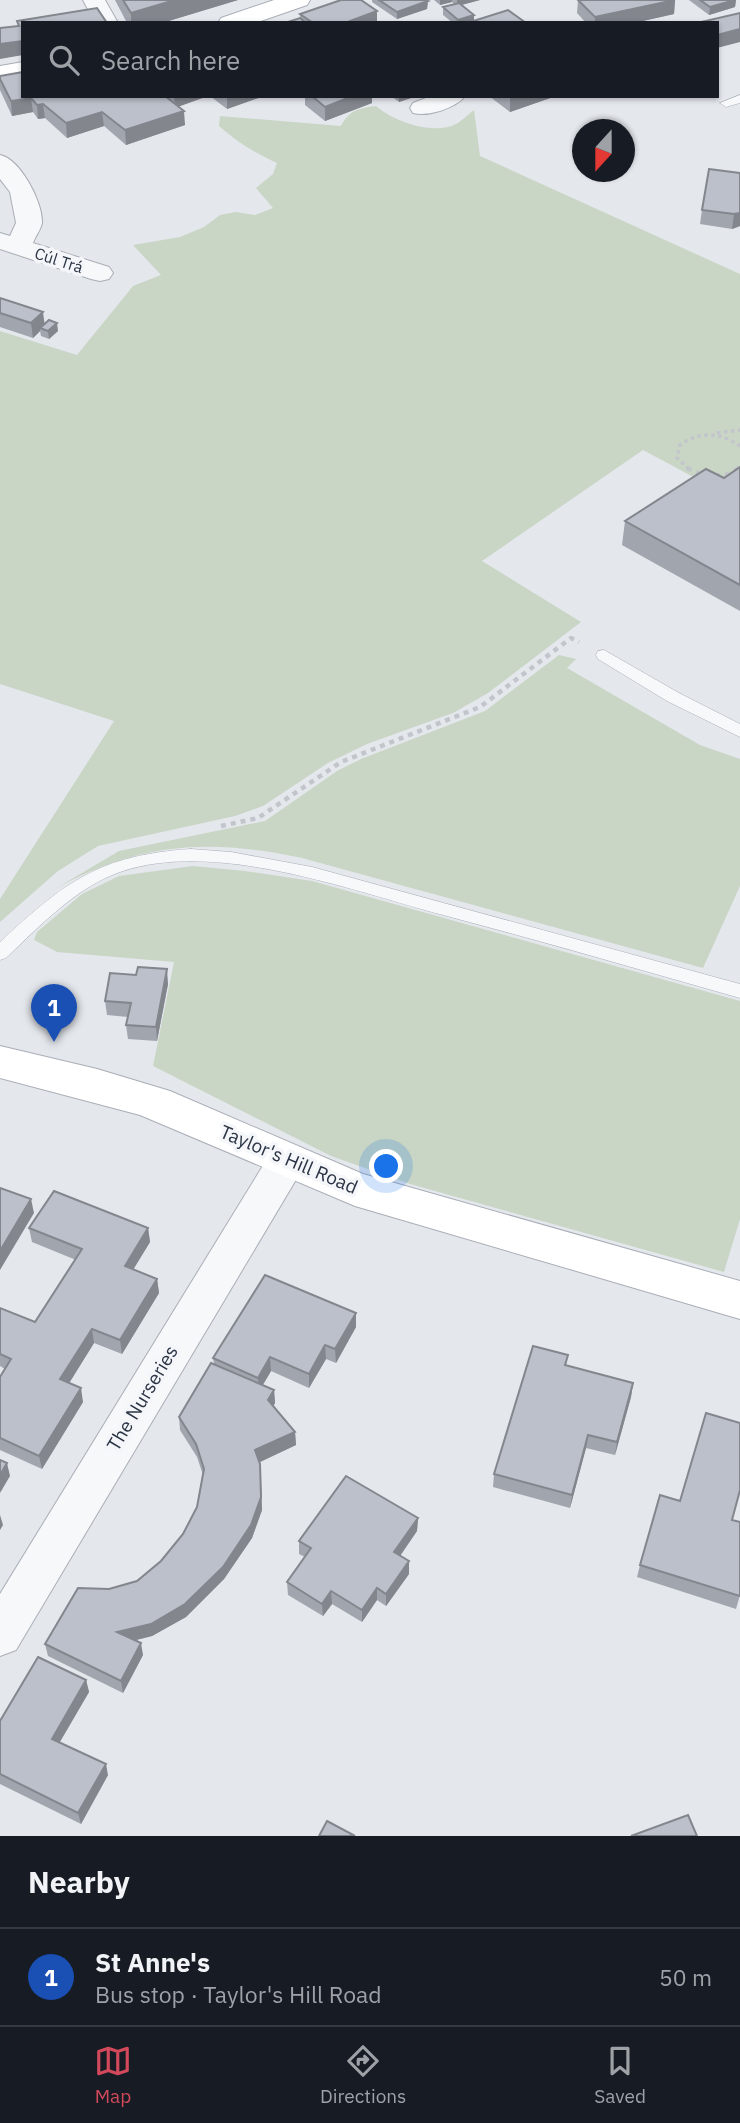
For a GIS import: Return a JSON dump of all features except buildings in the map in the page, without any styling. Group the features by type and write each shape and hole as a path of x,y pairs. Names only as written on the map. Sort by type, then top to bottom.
{"main road":[{"path":"236,21 298,0"},
{"path":"0,74 21,70"},
{"name":"Taylor's Hill Road","path":"0,1062 152,1102 196,1119 286,1162 355,1189 740,1300"}],"street":[{"path":"94,0 106,21"},
{"path":"422,108 448,98"},
{"name":"Cúl Trá","path":"0,162 22,191 29,223 9,244 100,272"},
{"name":"The Nurseries","path":"0,1635 286,1162"}],"lane":[{"path":"726,103 740,99"},
{"path":"604,656 740,731"},
{"path":"0,953 60,899 89,878 120,865 154,858 229,857 278,865 471,915 740,991"}],"path":[{"path":"740,430 687,439 677,451 681,464 698,474 729,474 740,467"},
{"path":"708,434 730,439 740,446"},
{"path":"209,828 258,818 341,762 480,707 571,638 604,656"}],"green space":[{"path":"376,106 393,117 426,128 456,124 474,110 480,156 740,274 740,484 701,481 643,450 482,561 581,622 488,693 453,713 367,744 328,763 263,806 235,816 98,846 58,871 0,922 0,899 114,721 0,684 0,331 77,355 133,286 161,275 133,245 180,237 204,227 220,215 236,212 255,215 273,208 256,188 273,174 277,163 246,147 226,132 219,126 220,116 341,126 348,116 356,111"},
{"path":"559,655 576,659 567,668 700,745 740,759 740,886 703,968 302,858 235,848 174,848 144,854 84,874 53,890 119,851 265,821 337,771 361,759 485,711"},
{"path":"193,866 312,881 740,1001 740,1219 724,1272 410,1184 331,1156 153,1066 174,962 57,952 34,940 37,932 82,894 119,876"}],"place":[{"name":"St Anne's","path":"54,1042"}]}
